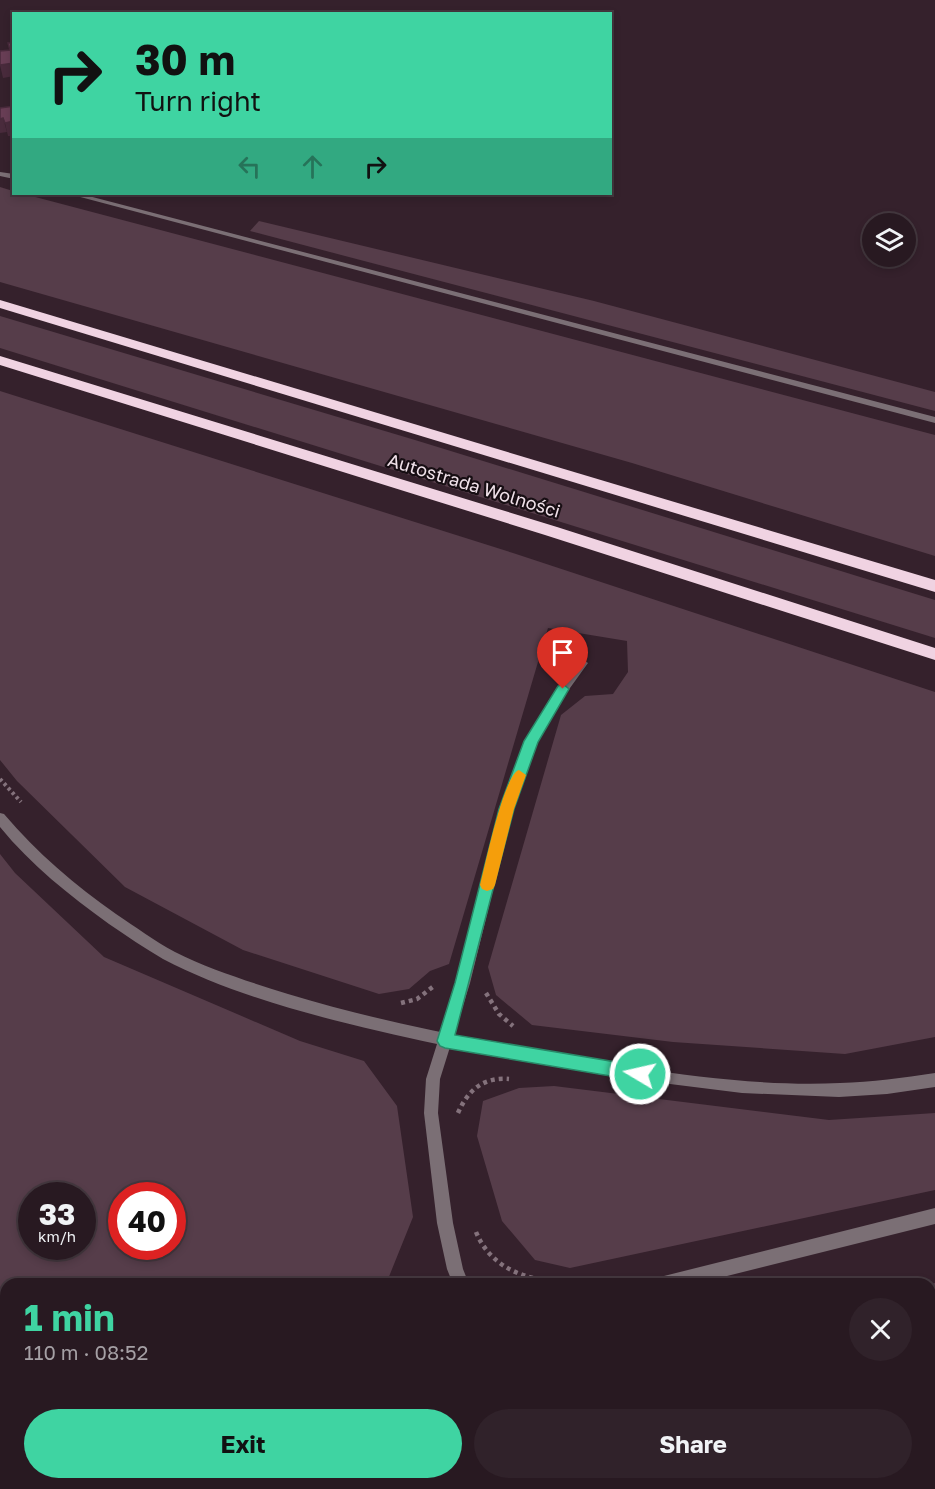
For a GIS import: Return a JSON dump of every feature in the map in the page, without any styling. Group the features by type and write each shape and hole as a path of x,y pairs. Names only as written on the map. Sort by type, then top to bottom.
{"highway":[{"path":"0,304 935,586"},
{"name":"Autostrada Wolności","path":"0,360 935,654"}],"street":[{"path":"77,195 935,420"},
{"path":"459,1278 445,1223 431,1113 433,1080 510,799 531,741 553,702 582,663"},
{"path":"0,818 16,839 50,872 153,947 202,971 322,1011 445,1041 664,1078 744,1088 827,1091 905,1086 935,1080"},
{"path":"688,1278 935,1216"}],"path":[{"path":"457,1117 468,1094 478,1085 496,1077 517,1080 522,1054"},
{"path":"475,1227 489,1255 506,1270 525,1278"}],"shaded area":[{"path":"0,187 12,191 12,195 28,195 935,435 935,556 632,463 0,282"},
{"path":"259,221 594,301 935,392 935,411 250,231"},
{"path":"0,316 415,440 935,600 935,638 0,348"},
{"path":"0,391 513,553 935,692 935,1037 845,1054 673,1042 532,1025 496,995 488,967 561,715 585,696 613,694 628,672 627,641 548,628 449,964 430,971 409,989 379,994 243,950 125,887 17,781 0,760"},
{"path":"0,854 15,873 104,957 300,1041 364,1061 397,1106 413,1217 388,1278 0,1278"},
{"path":"554,1086 829,1120 935,1113 935,1190 570,1268 535,1260 502,1221 477,1136 483,1101 519,1088"}],"building":[{"path":"8,43 12,43 12,63 0,65 0,51 10,50"},
{"path":"12,106 12,121 5,123 3,118 0,119 0,108"}],"slow traffic":[{"path":"487,885 507,809 519,775"}],"route":[{"path":"563,689 531,741 507,809 445,1041 640,1074"}]}
